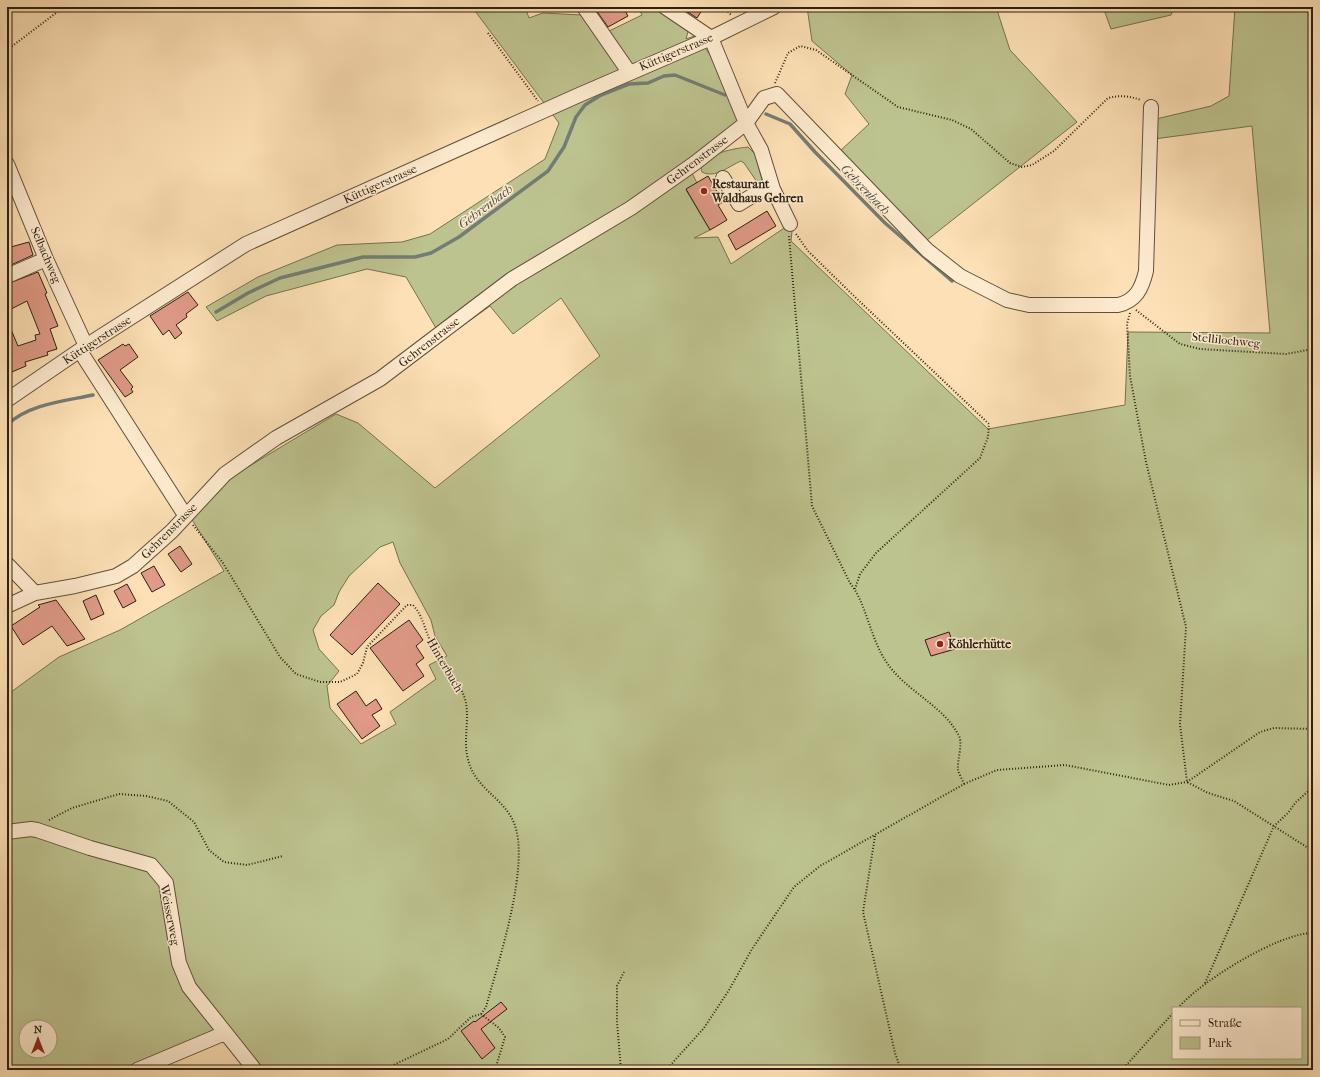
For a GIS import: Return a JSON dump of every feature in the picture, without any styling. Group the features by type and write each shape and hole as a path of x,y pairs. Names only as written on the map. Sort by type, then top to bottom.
{"street":[{"path":"584,7 629,72"},
{"path":"665,7 711,38 746,123 761,150 772,184 790,224"},
{"name":"Küttigerstrasse","path":"7,400 83,348 246,244 629,72 711,38 774,7"},
{"path":"770,95 777,94 927,250 960,276 1007,300 1029,305 1118,305 1127,303 1139,292 1146,271 1151,107"},
{"name":"Gehrenstrasse","path":"7,606 34,593 74,586 116,576 133,566 172,531 185,515 225,474 276,438 380,380 512,279 631,208 695,163 746,123 764,98 770,95"},
{"name":"Selbachweg","path":"8,169 83,348 185,515"},
{"path":"723,178 739,204 772,184"},
{"path":"7,276 46,259"},
{"path":"7,564 34,593"},
{"name":"Weisserweg","path":"7,832 31,829 37,830 90,848 151,865 166,883 179,963 189,987 225,1033"},
{"path":"137,1070 225,1033 246,1056 256,1070"}],"path":[{"path":"7,50 64,7"},
{"path":"488,33 544,110"},
{"path":"770,95 788,53 800,46 816,50 898,107 952,120 971,129 1010,163 1022,166 1032,165 1054,151 1108,98 1130,96 1143,101 1151,107"},
{"path":"790,224 808,251 989,424 988,437 980,458 876,553 860,574 855,589"},
{"path":"790,224 789,238 812,506 850,583 855,589 872,636 887,663 920,696 945,715 960,738 958,770 964,784"},
{"path":"1127,303 1130,312 1127,324 1130,376 1146,462 1186,627 1180,724 1187,782"},
{"name":"Stellilochweg","path":"1127,303 1180,344 1200,349 1286,354 1313,349"},
{"name":"Hinterbuch","path":"185,515 223,563 280,657 296,674 320,682 340,682 357,674 363,663 367,647 407,605 413,605 420,613 430,639 442,661 460,686 466,704 467,755 472,773 484,789 506,809 514,824 520,848 516,889 486,1007 481,1014"},
{"path":"666,1070 704,1028 729,990 755,943 794,887 820,866 964,784 997,770 1065,765 1169,785 1187,782 1260,732 1274,728 1313,729"},
{"path":"1187,782 1208,793 1234,801 1313,851"},
{"path":"1205,983 1274,826 1288,813 1296,802 1313,787"},
{"path":"37,830 45,822 72,808 119,794 146,796 168,801 194,822 209,850 224,862 247,865 283,856"},
{"path":"875,836 863,912 895,1053 901,1070"},
{"path":"1179,1007 1186,998 1205,983 1268,945 1291,936 1313,933"},
{"path":"621,1070 617,1022 617,986 624,972"},
{"path":"383,1070 448,1039 471,1017 481,1014 499,1028 505,1037 495,1070"},
{"path":"1122,1070 1172,1014"}],"green space":[{"path":"472,7 525,7 529,18 543,13 581,15 618,68 605,33 642,15 638,7 656,7 689,28 686,39 697,35 754,123 692,173 697,183 686,190 710,230 694,238 718,237 731,264 793,222 791,241 988,429 1125,405 1128,332 1270,333 1252,126 1154,139 1156,119 1211,106 1229,96 1235,7 1313,7 1313,1070 251,1070 224,1038 146,1070 7,1070 7,695 59,657 120,630 224,571 186,510 231,477 336,414 358,423 435,488 600,356 561,298 513,334 490,306 443,340 406,277 367,269 266,296 217,321 206,307 258,277 337,245 402,242 430,234 545,159 559,123","holes":["393,542 400,563 431,620 435,636 447,656 429,665 436,679 390,712 396,724 361,744 330,708 327,686 339,671 319,649 313,630 321,616 334,605 339,592 349,576 380,547"]},
{"path":"807,7 996,7 1010,50 1077,122 927,240 839,152 869,124 845,94 852,75 812,41"},
{"path":"1103,7 1174,7 1171,15 1111,29"},
{"path":"748,147 755,154 762,180 757,182 741,161 717,173 707,174 702,172 701,168 710,158 728,150"}],"building":[{"path":"601,7 623,7 628,16 608,27 596,10"},
{"path":"680,7 704,7 697,18"},
{"path":"708,176 723,202 718,205 727,220 710,230 686,189"},
{"path":"767,211 776,226 736,250 728,235"},
{"path":"29,242 33,255 11,265 7,255 7,248"},
{"path":"38,272 58,326 50,329 57,349 47,352 48,355 25,362 26,366 7,374 7,320 18,346 36,340 35,335 40,334 27,301 11,309 7,300 7,284"},
{"path":"188,292 198,305 186,314 187,317 176,325 182,333 175,339 169,330 163,335 150,316"},
{"path":"123,344 125,346 129,344 138,357 120,370 133,387 131,389 133,392 125,397 98,360"},
{"path":"180,546 192,564 181,572 168,554"},
{"path":"154,566 165,585 152,592 141,573"},
{"path":"378,583 400,604 352,655 330,635"},
{"path":"127,584 136,601 123,608 114,591"},
{"path":"96,595 104,614 91,620 83,601"},
{"path":"56,600 85,639 67,646 52,626 23,645 11,626 40,607 38,605"},
{"path":"409,620 423,640 416,646 424,658 416,664 424,676 403,691 370,648"},
{"name":"Köhlerhütte","path":"949,632 955,649 931,656 925,640"},
{"path":"356,691 366,706 376,699 382,709 372,715 380,726 362,739 337,704"},
{"path":"501,1002 507,1009 481,1029 495,1048 482,1059 461,1031"}],"waterway":[{"name":"Gehrenbach","path":"216,312 248,293 280,278 363,257 415,257 431,253 459,237 548,171 564,147 576,117 585,105 601,95 629,84 648,83 664,76 675,75 725,95"},
{"name":"Gehrenbach","path":"766,114 790,124 815,152 885,223 952,281"},
{"name":"Gehrenbach","path":"7,425 25,412 47,404 93,395"}],"place":[{"name":"Restaurant Waldhaus Gehren","path":"704,191"},
{"name":"Köhlerhütte","path":"940,644"}]}
